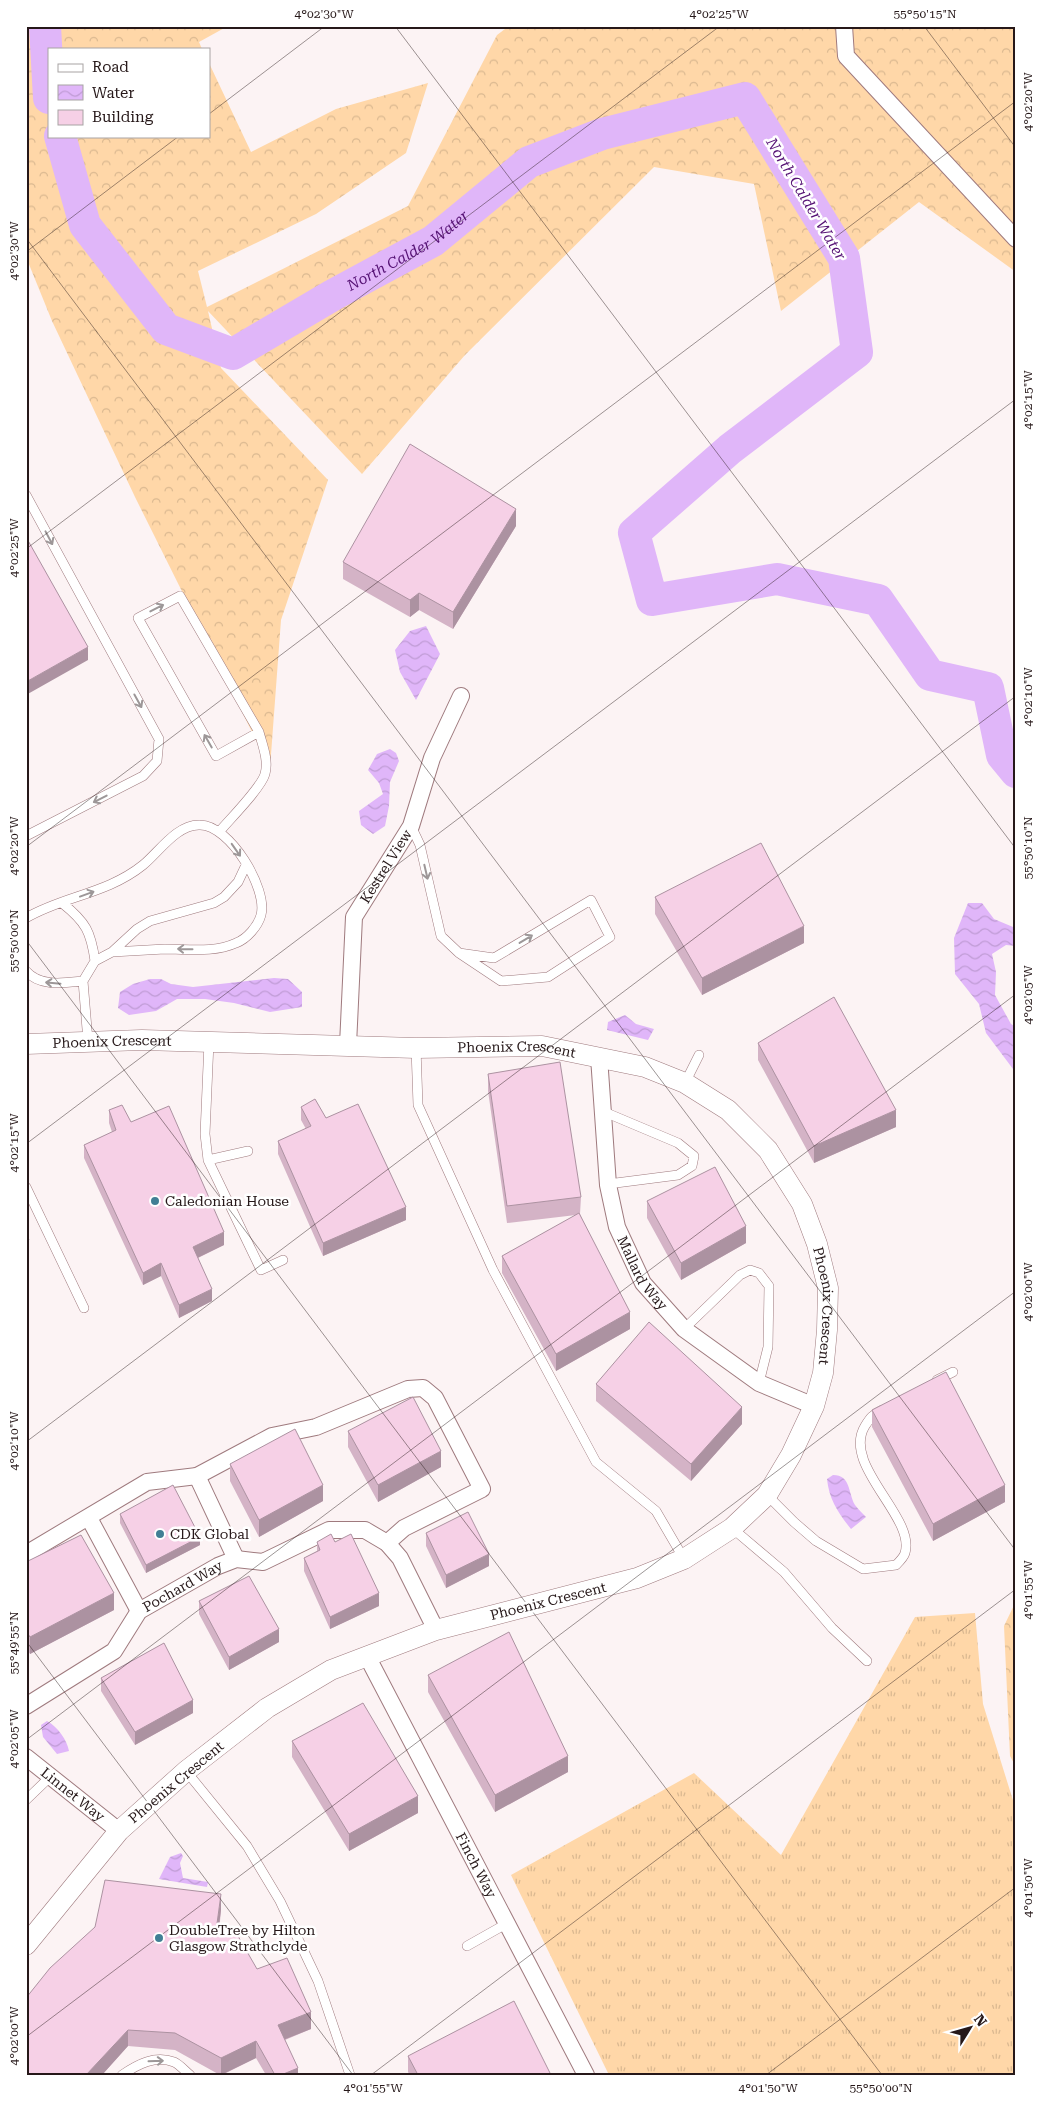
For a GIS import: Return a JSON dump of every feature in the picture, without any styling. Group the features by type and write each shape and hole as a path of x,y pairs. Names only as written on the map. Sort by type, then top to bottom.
{"street":[{"path":"844,26 846,56 1016,239"},
{"name":"Kestrel View","path":"348,1045 354,917 411,826 432,758 461,696"},
{"name":"Phoenix Crescent","path":"26,1044 142,1040 416,1048 542,1046 645,1067 685,1083 728,1110 768,1150 802,1204 817,1244 828,1288 823,1373 814,1406 791,1455 767,1495 732,1528 684,1558 637,1578 436,1630 331,1670 267,1708 186,1771 119,1831 26,1945"},
{"name":"Mallard Way","path":"599,1057 601,1111 608,1184 617,1227 643,1283 684,1330 759,1383 814,1406"},
{"path":"26,1554 147,1482 197,1476 272,1436 316,1428 408,1389 423,1388 435,1398 482,1489 404,1528 387,1543"},
{"path":"197,1476 236,1559"},
{"path":"89,1518 139,1611"},
{"name":"Pochard Way","path":"26,1706 114,1651 139,1611 218,1566 236,1559 262,1562 329,1530 365,1530 387,1543 400,1558 436,1630"},
{"name":"Finch Way","path":"367,1656 586,2075"},
{"name":"Linnet Way","path":"26,1757 119,1831"}],"lane":[{"path":"26,495 160,739 157,761 143,776 26,836"},
{"path":"219,832 252,793 265,774 265,756 259,732 180,596 138,618 216,756 259,732"},
{"path":"26,918 43,908 62,904 110,886 142,866 184,829 200,824 219,832 234,845 259,892 262,906 261,916 255,928 237,943 208,950 166,949 112,952"},
{"path":"411,826 420,845 441,936 459,953 501,981 548,977 610,937 591,900 494,958 459,953"},
{"path":"88,1041 83,981 95,961 112,952 137,929 150,921 219,900 238,882 246,865"},
{"path":"62,904 79,917 87,927 92,939 95,961"},
{"path":"26,971 41,981 58,984 83,981"},
{"path":"208,1042 205,1134 208,1160 261,1270 283,1260"},
{"path":"416,1048 418,1105 493,1270 596,1462 656,1511 684,1558"},
{"path":"685,1083 699,1055"},
{"path":"601,1111 678,1143 694,1156 692,1166 678,1175 608,1184"},
{"path":"208,1160 248,1151"},
{"path":"26,1186 84,1308"},
{"path":"684,1330 740,1275 750,1270 759,1273 769,1286 768,1347 759,1383"},
{"path":"929,1385 953,1372"},
{"path":"767,1495 816,1541 863,1569 896,1565 905,1554 906,1536 863,1460 860,1435 872,1415 888,1406"},
{"path":"732,1528 784,1572 832,1628 867,1660"},
{"path":"186,1771 247,1846 280,1901 318,1981 350,2075"},
{"path":"26,1800 51,1776"},
{"path":"466,1946 506,1924"},
{"path":"122,2075 139,2064 156,2060 175,2062 190,2075"}],"green space":[{"path":"26,26 228,26 199,42 202,48 48,48 48,138 210,138 210,65 251,152 336,109 428,83 406,153 316,214 198,271 207,307 408,206 497,35 509,26 1016,26 1016,272 919,202 781,311 754,184 654,167 465,355 362,474 208,311 221,368 328,480 281,620 270,768 135,497 52,321 26,257"},
{"path":"1016,1601 1016,1767 1010,1756 1004,1626"},
{"path":"975,1613 983,1704 1016,1810 1016,2075 609,2075 511,1875 694,1773 781,1855 915,1617"}],"water":[{"path":"426,626 440,654 416,700 400,672 395,650 410,631"},
{"path":"390,749 396,753 399,761 390,782 389,806 385,826 373,834 361,825 359,811 383,794 379,783 368,770 377,754"},
{"path":"968,903 982,903 994,919 1013,927 1016,926 1016,946 1006,945 992,954 996,972 995,995 1011,1024 1016,1027 1016,1073 986,1033 979,1004 955,974 954,938"},
{"path":"274,978 288,979 302,992 302,1007 270,1012 234,1003 205,999 177,999 156,1011 129,1015 118,1008 120,992 133,984 150,979 161,979 171,984 193,987"},
{"path":"625,1015 636,1024 654,1029 648,1040 607,1030 608,1022"},
{"path":"833,1475 839,1476 846,1481 855,1505 866,1517 851,1529 838,1511 830,1493 827,1479"},
{"path":"47,1721 61,1734 69,1751 57,1754 43,1737 41,1725"},
{"path":"181,1853 183,1856 180,1863 183,1878 208,1882 207,1887 159,1879 170,1857"}],"building":[{"path":"410,444 516,509 453,612 419,593 410,600 343,562"},
{"path":"26,537 88,647 26,682"},
{"path":"761,843 804,926 702,978 655,897"},
{"path":"834,997 896,1110 814,1146 758,1043"},
{"path":"560,1062 581,1197 507,1206 488,1074"},
{"path":"315,1099 326,1118 358,1104 406,1207 323,1243 278,1141 311,1126 301,1107"},
{"name":"Caledonian House","path":"122,1105 131,1122 169,1106 224,1232 193,1247 212,1289 179,1305 161,1263 143,1273 84,1145 116,1130 109,1110"},
{"path":"715,1167 746,1226 681,1263 647,1201"},
{"path":"579,1213 630,1312 556,1354 502,1256"},
{"path":"649,1322 742,1407 691,1464 596,1384"},
{"path":"946,1372 1005,1485 933,1524 872,1410"},
{"path":"413,1397 441,1451 378,1485 348,1431"},
{"path":"295,1429 323,1485 259,1520 230,1464"},
{"name":"CDK Global","path":"173,1485 200,1537 146,1565 120,1514"},
{"path":"468,1512 489,1554 446,1575 426,1533"},
{"path":"331,1534 335,1542 351,1534 379,1593 330,1617 304,1558 320,1550 317,1542"},
{"path":"81,1535 114,1593 30,1637 26,1631 26,1562"},
{"path":"249,1576 279,1629 229,1657 199,1601"},
{"path":"509,1632 568,1756 495,1795 428,1675"},
{"path":"164,1643 193,1700 135,1732 101,1678"},
{"path":"363,1703 418,1796 349,1834 292,1741"},
{"path":"105,1880 221,1894 216,1931 238,1936 257,1969 287,1958 311,2012 278,2025 298,2068 281,2075 275,2075 256,2041 221,2058 175,2033 128,2030 86,2075 26,2075 26,1998 50,1968 95,1927"},
{"path":"514,2001 551,2075 418,2075 408,2056"}],"waterway":[{"name":"North Calder Water","path":"45,26 48,80"},
{"name":"North Calder Water","path":"61,138 85,225 166,329 233,354 333,295 433,241 529,162 602,134 745,98 844,258 857,352 730,449 634,533 652,600 777,579 878,600 930,675 988,688 1002,755 1016,772"}],"place":[{"name":"Caledonian House","path":"155,1201"},
{"name":"CDK Global","path":"160,1534"},
{"name":"DoubleTree by Hilton Glasgow Strathclyde","path":"159,1938"}]}
